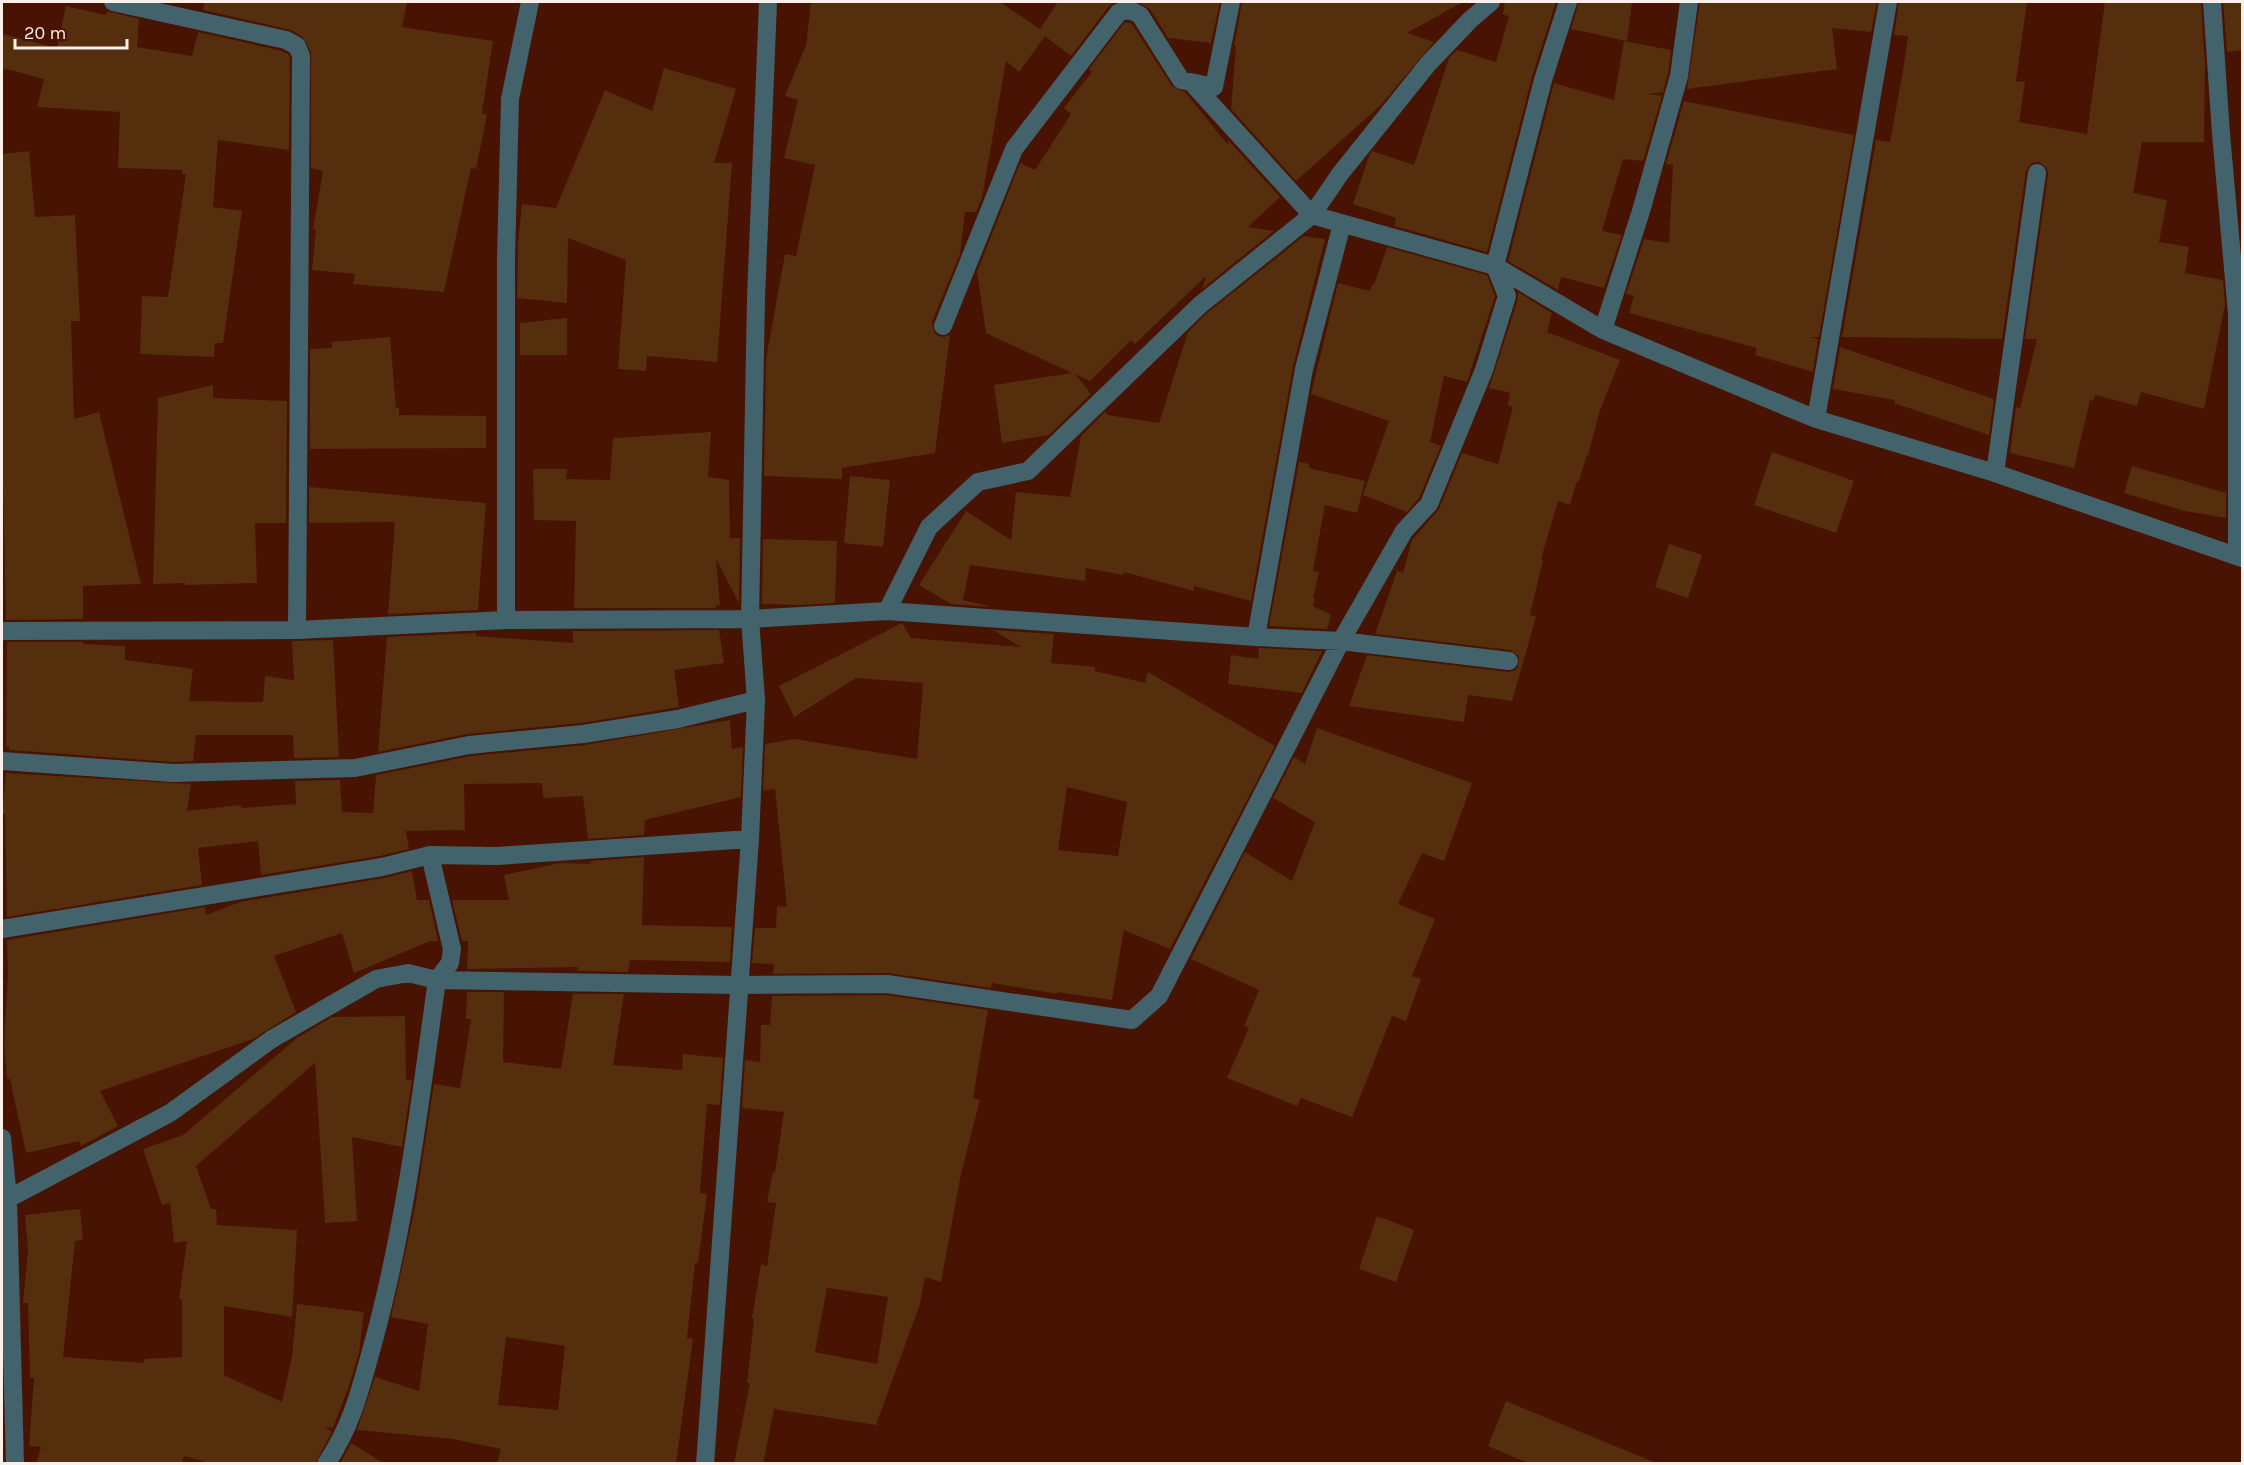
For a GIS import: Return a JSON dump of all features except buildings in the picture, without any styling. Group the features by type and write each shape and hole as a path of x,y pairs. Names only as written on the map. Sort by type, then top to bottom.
{"street":[{"path":"113,2 286,40 297,46 301,56 297,630"},
{"path":"506,620 506,259 510,99 530,2"},
{"path":"705,1464 750,839 756,700 750,619 756,298 768,2"},
{"path":"943,326 1014,149 1119,12 1130,10 1140,15 1181,80 1214,87 1231,2"},
{"path":"887,611 929,527 978,482 1028,471 1200,305 1312,215 1340,174 1428,64 1470,20 1491,2"},
{"path":"5,1200 170,1113 272,1039 376,979 408,973 437,980 739,986 887,984 1132,1020 1159,996 1341,640 1404,531 1429,504 1484,370 1507,296 1495,266 1543,80 1568,2"},
{"path":"1603,330 1641,211 1679,76 1689,2"},
{"path":"1816,420 1888,2"},
{"path":"1192,83 1312,215 1495,266 1603,330 1816,420 1995,473 2240,557 2237,314 2212,2"},
{"path":"1995,473 2037,173"},
{"path":"1256,637 1304,369 1342,224"},
{"path":"2,631 297,630 506,620 750,619 887,611 1256,637 1341,640 1509,661"},
{"path":"2,761 173,773 355,768 469,745 583,734 678,719 756,700"},
{"path":"2,929 382,867 430,855 497,856 750,839"},
{"path":"326,1464 338,1446 354,1411 383,1307 406,1197 437,980 450,963 452,949 430,855"},
{"path":"2,1138 15,1464"}]}
